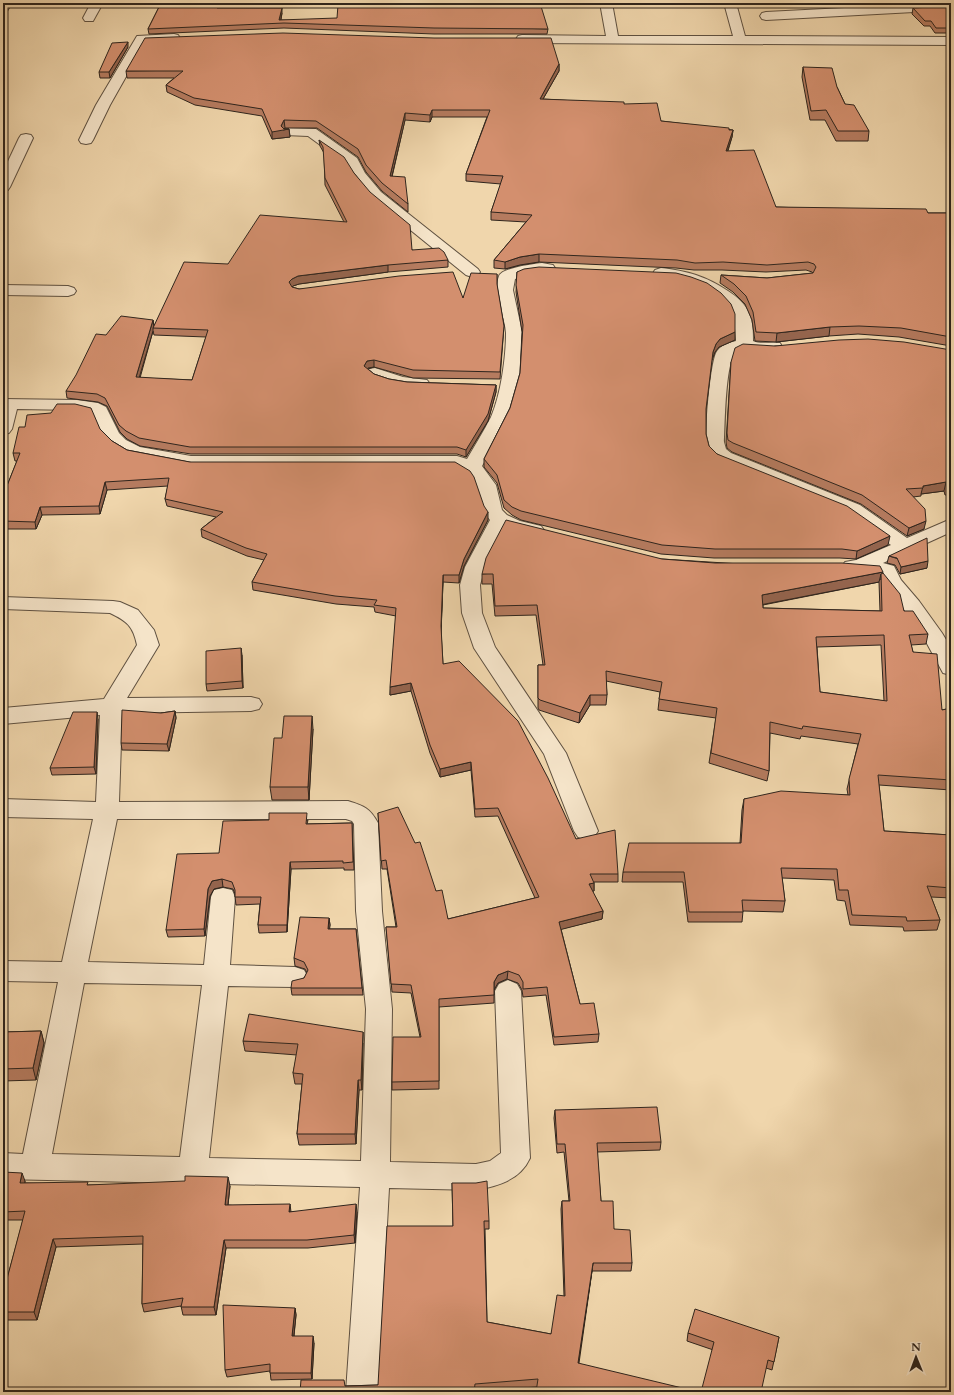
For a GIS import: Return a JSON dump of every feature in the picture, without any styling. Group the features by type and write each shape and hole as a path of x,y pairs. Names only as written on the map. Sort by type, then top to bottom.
{"street":[{"path":"3,9 6,3"},
{"path":"90,18 97,3"},
{"path":"606,3 613,40"},
{"path":"730,3 740,40"},
{"path":"766,16 867,7 951,6"},
{"path":"86,140 141,39 189,37"},
{"path":"512,39 951,41"},
{"path":"290,132 311,132 352,161 352,164 360,176 376,195 490,274 505,290 514,332 511,375 500,386 500,416 472,466"},
{"path":"3,187 26,138"},
{"path":"452,274 490,274 539,268 561,269"},
{"path":"645,273 676,274 695,277 722,276"},
{"path":"695,277 731,300 738,308 742,318 745,344"},
{"path":"3,290 68,291"},
{"path":"787,346 758,349 745,344 732,347 724,354 718,389 717,451 724,456 853,509 906,546"},
{"path":"375,373 400,382 437,384"},
{"path":"3,429 6,404 77,405 92,407 100,411 111,435 120,444 135,452 191,462 457,462 472,466 487,485 493,511 500,519 513,525 549,534"},
{"path":"500,519 475,567 470,585 472,613 485,648 555,753 586,831"},
{"path":"858,567 951,525"},
{"path":"833,565 887,570 891,582 912,606 935,638 951,668"},
{"path":"3,603 113,607 132,615 144,630 148,645 111,706 107,811 73,972 35,1167"},
{"path":"3,716 111,706 251,704"},
{"path":"3,808 107,811 348,810 360,815 366,823 368,911 379,1009 375,1174 362,1392"},
{"path":"193,1170 216,975 223,897"},
{"path":"3,971 295,977"},
{"path":"3,1166 482,1176 494,1175 507,1167 516,1158 508,991"}],"building":[{"path":"161,3 221,3 217,8 282,8 279,20 337,18 338,5 368,3 540,3 548,29 434,28 284,23 148,29"},
{"path":"951,6 951,28 936,28 931,21 925,21 913,8"},
{"path":"283,33 434,38 551,38 559,64 540,99 624,102 624,104 657,103 661,121 729,128 729,130 733,130 726,151 754,150 776,207 926,209 928,213 951,213 951,337 901,328 859,326 830,327 777,333 756,332 753,312 746,296 734,284 721,275 767,278 813,273 816,267 814,264 808,262 767,265 723,262 695,263 677,260 539,254 520,257 505,262 494,260 532,215 491,212 503,176 466,174 490,110 432,110 430,115 405,113 390,176 405,177 408,204 382,183 366,165 358,149 316,121 284,120 281,126 284,129 289,129 272,132 262,109 194,98 166,85 183,71 126,71 145,38"},
{"path":"128,42 109,72 99,72 112,43"},
{"path":"803,67 832,68 837,87 845,104 854,105 869,131 838,131 826,110 811,111"},
{"path":"319,140 344,157 354,173 370,192 410,225 412,250 439,248 444,252 448,260 388,265 298,276 289,282 292,287 299,289 399,276 453,272 463,298 471,273 497,274 497,284 504,326 500,372 413,370 374,360 367,361 364,366 374,374 389,379 407,382 496,385 488,414 466,450 457,447 190,447 139,438 126,431 119,425 105,398 97,394 66,391 76,375 96,334 106,335 121,316 153,320 136,377 192,380 208,330 153,328 184,262 228,264 260,215 347,222 325,178 323,147"},
{"path":"539,267 676,273 707,283 721,293 731,304 735,314 735,332 720,339 713,352 706,409 706,434 709,446 717,454 847,506 890,536 857,551 842,549 715,549 662,545 521,511 512,507 504,500 497,475 484,459 510,408 520,373 523,325 516,285 517,272 524,269"},
{"path":"868,339 904,342 951,350 951,486 947,487 946,482 923,486 923,488 906,489 925,509 926,521 909,528 862,495 728,440 727,433 731,362 735,348 743,344 775,346"},
{"path":"57,404 75,404 91,408 100,429 112,441 127,450 190,462 455,462 470,471 474,477 484,506 488,512 464,559 459,575 443,575 441,626 443,664 459,661 518,721 548,778 576,839 615,830 618,874 590,874 594,883 589,884 603,911 559,922 580,1004 594,1003 599,1034 554,1037 547,987 523,989 523,982 519,975 508,971 498,975 494,982 494,995 439,999 439,1081 392,1082 393,1037 421,1037 411,985 391,984 386,927 397,927 386,860 381,861 378,813 398,807 415,843 420,842 436,891 442,890 448,919 539,897 498,808 475,809 471,762 440,769 430,745 411,683 390,687 396,608 374,605 377,600 335,596 252,582 267,554 246,548 201,529 223,512 165,499 169,478 105,482 99,506 40,507 35,522 3,521 3,496 20,453 13,453 19,427 25,427 27,415 51,413"},
{"path":"506,520 662,559 715,563 842,563 880,566 883,572 762,595 763,608 882,611 881,574 883,573 900,594 904,611 913,611 928,634 909,635 913,652 937,654 942,710 951,708 951,780 878,775 884,831 951,835 951,888 927,886 940,920 907,921 906,917 852,915 848,890 839,890 837,869 781,868 785,901 742,900 743,912 689,912 684,872 623,872 629,843 741,843 744,799 781,791 850,795 849,779 861,734 803,726 802,729 770,722 769,771 711,753 717,708 659,699 662,682 606,671 607,695 590,695 580,713 540,700 538,698 538,665 545,665 537,605 495,606 493,574 482,574 486,558","holes":["884,635 887,701 820,692 816,637"]},
{"path":"927,538 928,561 901,567 897,558 889,556"},
{"path":"241,648 242,681 206,684 206,651"},
{"path":"122,710 161,713 175,711 167,744 121,743"},
{"path":"73,712 97,712 94,767 50,768"},
{"path":"284,716 312,716 308,787 270,787 274,738 282,738"},
{"path":"269,813 307,813 306,824 352,823 353,862 290,862 287,925 258,925 261,897 235,897 235,890 232,882 222,879 212,881 208,889 204,929 166,930 177,854 219,853 223,821 269,820"},
{"path":"300,917 329,918 328,929 356,929 362,988 291,988 292,981 304,978 308,970 304,962 294,958"},
{"path":"249,1014 363,1032 361,1080 358,1080 355,1134 297,1134 303,1074 293,1073 298,1044 243,1041"},
{"path":"41,1031 33,1068 3,1069 3,1032"},
{"path":"657,1107 661,1142 597,1143 601,1201 613,1201 614,1229 630,1230 632,1263 593,1263 578,1363 699,1392 536,1392 538,1379 475,1384 474,1392 300,1392 301,1380 344,1380 345,1386 378,1385 387,1226 453,1226 452,1183 476,1183 487,1181 489,1221 484,1221 487,1322 551,1334 557,1295 565,1296 562,1201 570,1201 565,1144 557,1144 555,1110"},
{"path":"3,1172 22,1173 20,1183 88,1182 87,1185 185,1181 185,1176 228,1177 225,1205 290,1204 289,1212 356,1204 354,1235 307,1240 224,1240 214,1307 181,1307 183,1298 142,1304 143,1236 53,1239 34,1312 3,1312 3,1294 25,1211 3,1212"},
{"path":"223,1305 295,1308 292,1336 313,1336 311,1373 270,1373 270,1364 225,1370"},
{"path":"695,1309 779,1337 774,1362 768,1360 761,1392 701,1392 714,1342 688,1333"}]}
